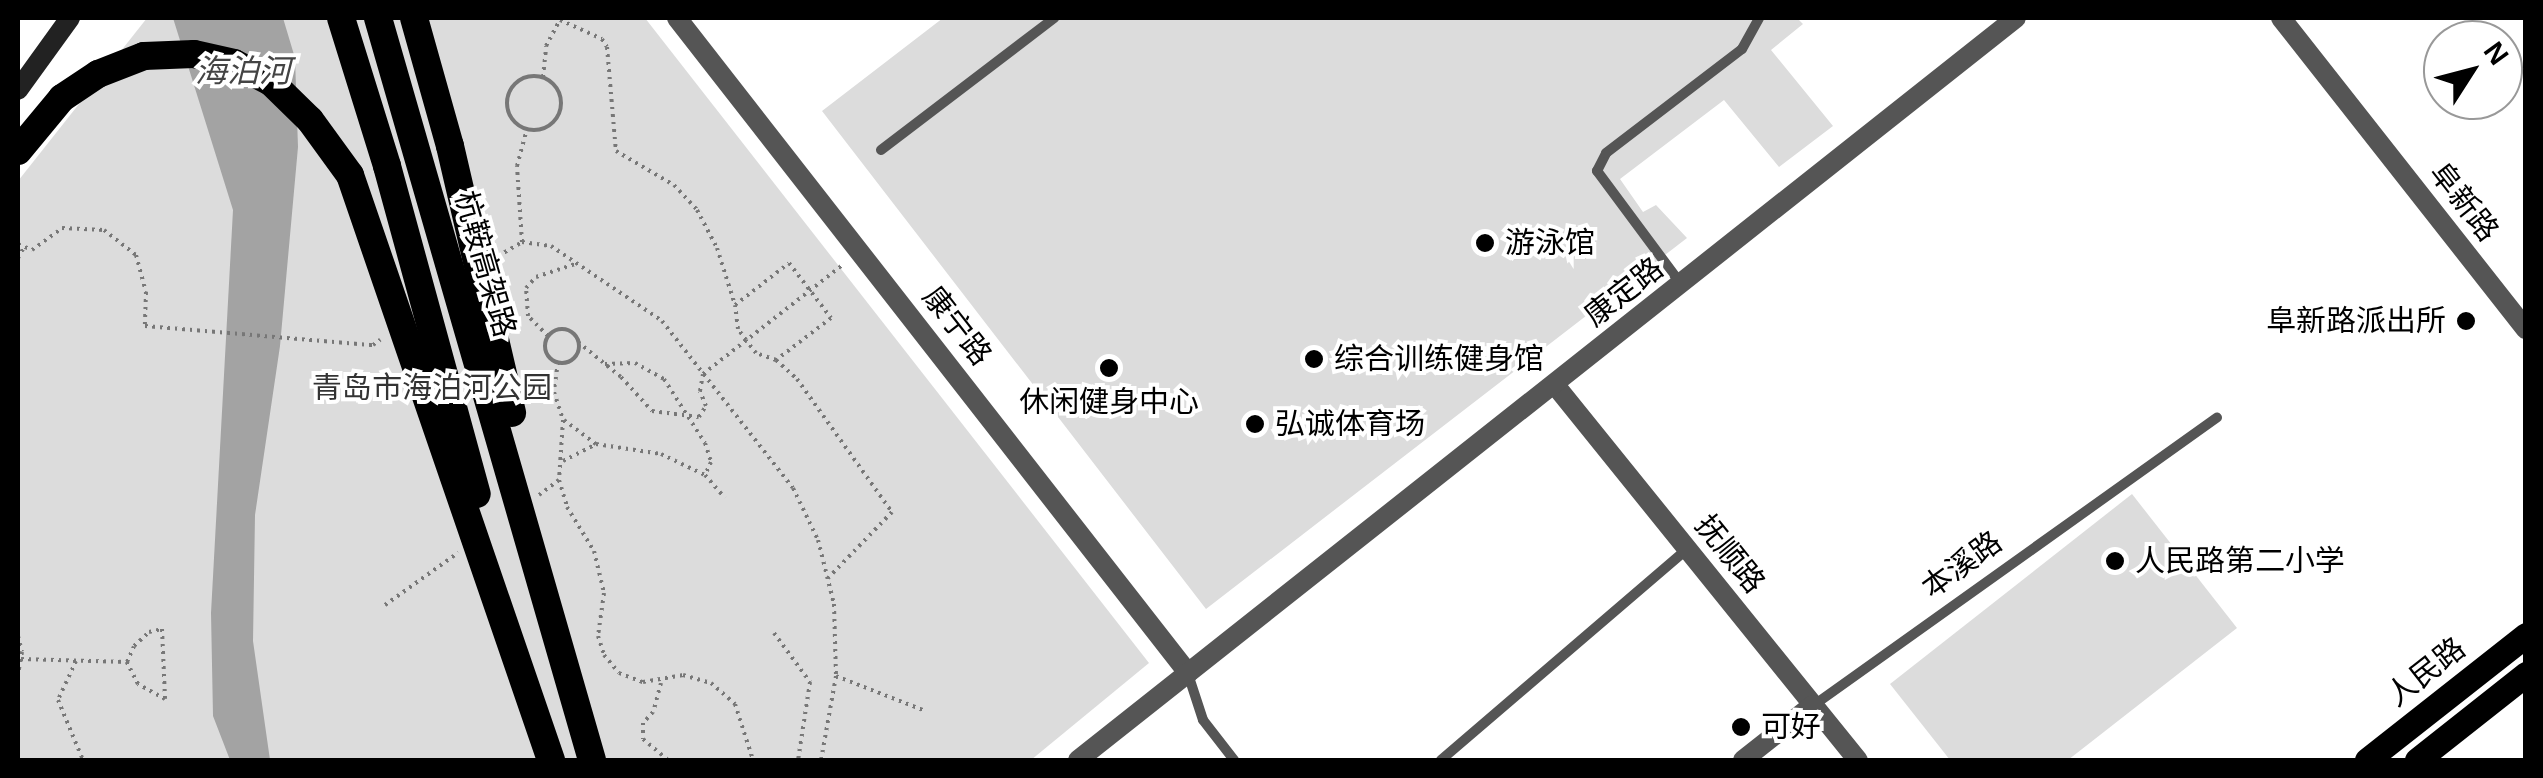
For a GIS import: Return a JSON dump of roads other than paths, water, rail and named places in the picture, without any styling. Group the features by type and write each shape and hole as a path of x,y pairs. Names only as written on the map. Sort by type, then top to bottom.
{"highway":[{"path":"341,18 387,166 551,760"},
{"name":"杭鞍高架路","path":"378,18 592,760"},
{"path":"414,18 450,146 592,760"},
{"path":"18,152 62,98 98,74 144,56 194,54 234,63 271,82 310,120 350,176 551,760"}],"main road":[{"path":"18,90 70,18"},
{"name":"人民路","path":"2367,760 2526,636"},
{"path":"2416,760 2526,674"}],"street":[{"name":"康宁路","path":"677,18 1188,674"},
{"name":"康定路","path":"1078,760 2016,18"},
{"name":"阜新路","path":"2282,18 2526,330"},
{"name":"抚顺路","path":"1555,385 1858,760"},
{"name":"本溪路","path":"1743,760 1813,705"}],"lane":[{"path":"881,150 1054,18"},
{"path":"1682,285 1602,180 1597,171 1599,162 1742,49 1751,39 1759,18"},
{"name":"本溪路","path":"1813,705 2217,418"},
{"path":"1441,760 1687,549"},
{"path":"1188,674 1204,720 1234,760"}],"water":[{"name":"海泊河","path":"173,18 283,18 295,58 298,147 280,346 255,515 253,641 270,760 230,760 213,716 211,613 233,210"}],"place":[{"name":"游泳馆","path":"1485,243"},
{"name":"阜新路派出所","path":"2466,321"},
{"name":"综合训练健身馆","path":"1314,359"},
{"name":"休闲健身中心","path":"1109,368"},
{"name":"弘诚体育场","path":"1255,424"},
{"name":"人民路第二小学","path":"2115,561"},
{"name":"可好","path":"1741,727"}],"park label":[{"name":"青岛市海泊河公园","path":"432,388"}]}
